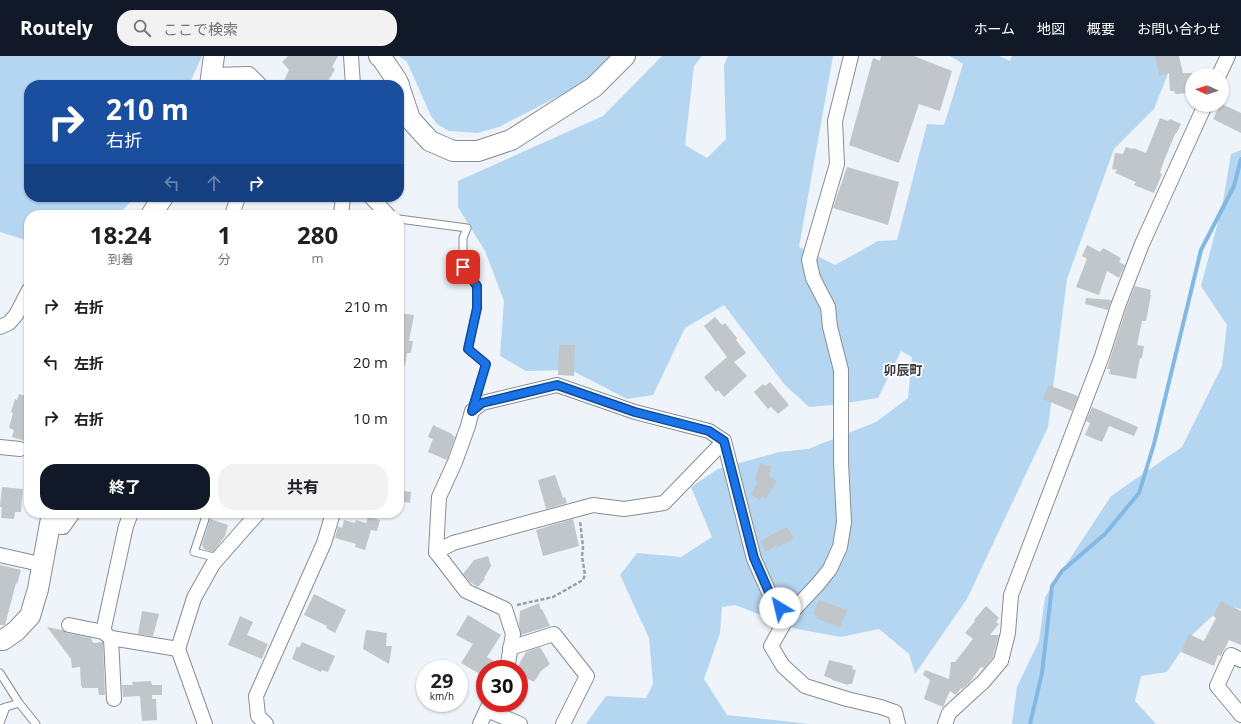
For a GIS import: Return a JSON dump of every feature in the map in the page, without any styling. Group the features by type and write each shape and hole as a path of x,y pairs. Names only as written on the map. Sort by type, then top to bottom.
{"street":[{"path":"351,56 353,80"},
{"path":"379,56 396,80"},
{"path":"404,101 410,119 430,141 453,151 478,151 511,140 594,87 625,56"},
{"path":"851,56 835,121 837,164 809,260 813,278 828,307 830,327 841,370 841,462 844,522 840,547 830,569 788,616 771,646 783,666 805,686 895,712 898,724"},
{"path":"1222,68 1228,56"},
{"path":"212,72 249,74 255,80"},
{"path":"945,724 949,713 984,681 1001,662 1008,632 1011,595 1102,356 1118,306 1142,244 1203,112"},
{"path":"376,202 383,210"},
{"path":"0,327 9,324 16,315 24,300"},
{"path":"508,660 513,634 505,609 466,591 436,552 439,497 455,462 472,411 482,403 557,385 635,412 709,431 724,441 754,558 772,599 788,616"},
{"path":"436,552 452,543 593,505 624,509 664,503 724,441"},
{"path":"0,447 20,449"},
{"path":"0,640 3,640 16,631 30,616 38,589 51,519 63,527 69,518"},
{"path":"114,699 107,635 126,526 129,518"},
{"path":"205,724 178,649 194,598 213,564 254,518"},
{"path":"266,724 258,716 256,696 324,542 331,518"},
{"path":"0,555 31,562"},
{"path":"69,625 107,635 178,649"},
{"path":"510,648 554,634 587,676 563,724"},
{"path":"1241,660 1231,655 1217,686 1241,715"},
{"path":"480,724 486,712"},
{"path":"499,712 520,724"}],"lane":[{"path":"404,219 467,228 462,238 463,267 477,286 477,308 468,349 486,364 472,411"},
{"path":"205,518 194,552 218,558"},
{"path":"0,673 19,703 36,724"},
{"path":"0,723 3,708 19,703"}],"path":[{"path":"505,609 553,597 583,580 585,575 578,509"}],"shaded area":[{"path":"0,56 202,56 191,80 24,80 24,202 130,202 123,210 24,210 24,239 0,232"},
{"path":"399,56 614,56 588,81 499,127 477,133 449,131 437,124 431,116 407,62"},
{"path":"662,56 702,56 694,66 685,145 707,158 726,139 724,65 728,56 833,56 799,247 835,265 878,241 897,240 927,124 944,125 963,64 950,56 999,56 1010,61 1012,56 1175,56 1154,109 1114,149 1067,279 1048,427 967,599 915,674 909,654 879,629 841,637 797,629 735,605 722,607 720,633 704,679 727,715 810,724 586,724 606,696 646,698 653,684 649,638 620,575 637,553 681,557 712,537 691,487 718,469 779,452 808,449 876,422 908,398 912,357 901,351 878,398 809,407 784,384 724,305 685,328 653,395 627,399 571,370 526,371 500,356 504,301 485,251 458,207 458,181 603,116"},
{"path":"1241,150 1241,609 1224,605 1192,635 1167,672 1141,676 1135,701 1156,724 1012,724 1017,687 1039,641 1045,597 1111,496 1182,447 1222,366 1227,325 1201,286 1222,207 1231,154"}],"building":[{"path":"288,56 338,56 332,67 335,69 329,80 284,80 289,70 282,62"},
{"path":"881,56 914,56 952,71 940,111 919,104 899,163 849,145 873,58 880,61"},
{"path":"1155,56 1179,56 1183,73 1185,73 1185,93 1175,94 1174,91 1170,91 1169,73 1159,76"},
{"path":"1229,107 1241,113 1241,133 1213,119 1216,112 1229,112"},
{"path":"1160,118 1168,121 1170,119 1181,124 1175,134 1162,166 1160,173 1162,174 1154,193 1134,185 1136,182 1115,173 1117,170 1112,169 1115,153 1123,154 1126,147 1146,153"},
{"path":"847,167 899,182 888,225 833,208"},
{"path":"1087,245 1100,252 1103,248 1121,258 1119,262 1125,265 1119,278 1107,271 1099,295 1076,287 1087,259 1082,256"},
{"path":"1135,286 1151,290 1146,321 1142,321 1137,345 1144,346 1136,379 1109,374 1110,369 1107,369"},
{"path":"1086,298 1111,300 1108,310 1085,304"},
{"path":"404,314 414,315 409,341 413,341 411,353 407,353 405,366"},
{"path":"715,317 722,325 725,323 737,338 736,340 746,353 734,362 747,376 724,397 718,390 716,392 704,377 727,357 704,326"},
{"path":"559,345 575,345 574,376 558,375"},
{"path":"770,382 789,405 778,414 771,407 768,409 754,392 763,384 765,386"},
{"path":"1048,385 1078,396 1072,411 1043,399"},
{"path":"19,394 24,396 24,441 12,437 14,430 9,428 13,413 11,412 15,399 17,400"},
{"path":"1092,407 1138,427 1134,436 1109,426 1102,442 1085,435 1090,423 1086,421"},
{"path":"433,425 455,437 447,460 428,452 433,439 428,437"},
{"path":"760,463 771,466 769,476 777,481 766,499 762,497 760,500 751,495 757,482 755,481"},
{"path":"555,475 563,498 565,497 567,503 546,509 538,480"},
{"path":"2,487 23,489 21,512 15,512 14,519 1,518 2,507 0,506"},
{"path":"404,491 411,492 410,503 404,502"},
{"path":"368,518 380,520 377,531 371,530 365,550 355,547 356,544 335,538 338,526 342,528 344,520 355,523 356,520 366,523"},
{"path":"210,519 228,525 225,536 213,552 204,549 202,545"},
{"path":"573,519 579,546 543,556 536,530"},
{"path":"787,527 794,538 777,548 776,546 766,552 760,542"},
{"path":"488,556 491,566 484,578 485,579 478,587 470,582 463,574 474,560"},
{"path":"0,565 21,570 5,625 0,625"},
{"path":"314,594 346,610 335,633 326,628 327,626 304,615"},
{"path":"819,600 847,610 840,628 816,618 817,616 813,614"},
{"path":"1221,601 1241,611 1241,645 1229,640 1221,656 1218,655 1214,666 1181,652 1189,634 1204,641 1216,618 1213,616"},
{"path":"539,603 541,610 542,609 550,626 521,635 519,624 520,611"},
{"path":"986,606 999,618 996,622 999,624 990,635 999,635 993,657 984,668 981,667 969,683 962,689 961,688 956,695 950,691 943,707 924,699 930,680 923,675 925,670 949,679 951,662 955,662 973,639 965,633"},
{"path":"142,611 159,614 153,636 138,634"},
{"path":"468,615 501,635 487,657 492,660 476,660 476,672 468,667 468,660 463,660 473,644 456,635"},
{"path":"240,616 253,622 247,635 268,644 262,659 228,645"},
{"path":"47,627 91,638 93,643 103,642 105,695 99,695 98,688 82,688 80,667 72,668 71,659"},
{"path":"366,630 387,633 386,646 392,646 389,664 363,649"},
{"path":"302,642 335,656 328,672 322,670 321,672 292,659 297,646 299,648"},
{"path":"540,647 550,664 541,671 534,682 528,679 528,660 521,660 526,652"},
{"path":"829,660 853,666 852,669 856,670 852,684 848,685 824,676"},
{"path":"151,681 152,685 162,685 162,695 152,695 152,699 156,699 157,720 142,721 140,696 123,697 122,685 133,685 132,682"}],"waterway":[{"path":"1030,724 1042,673 1052,586 1062,571 1105,534 1139,493 1154,444 1201,250 1234,186 1241,159"}],"district":[{"name":"卯辰町","path":"903,370"}],"route":[{"path":"463,267 477,286 477,308 468,349 486,364 472,411 482,403 557,385 635,412 709,431 724,441 754,558 772,599 780,608"}]}
